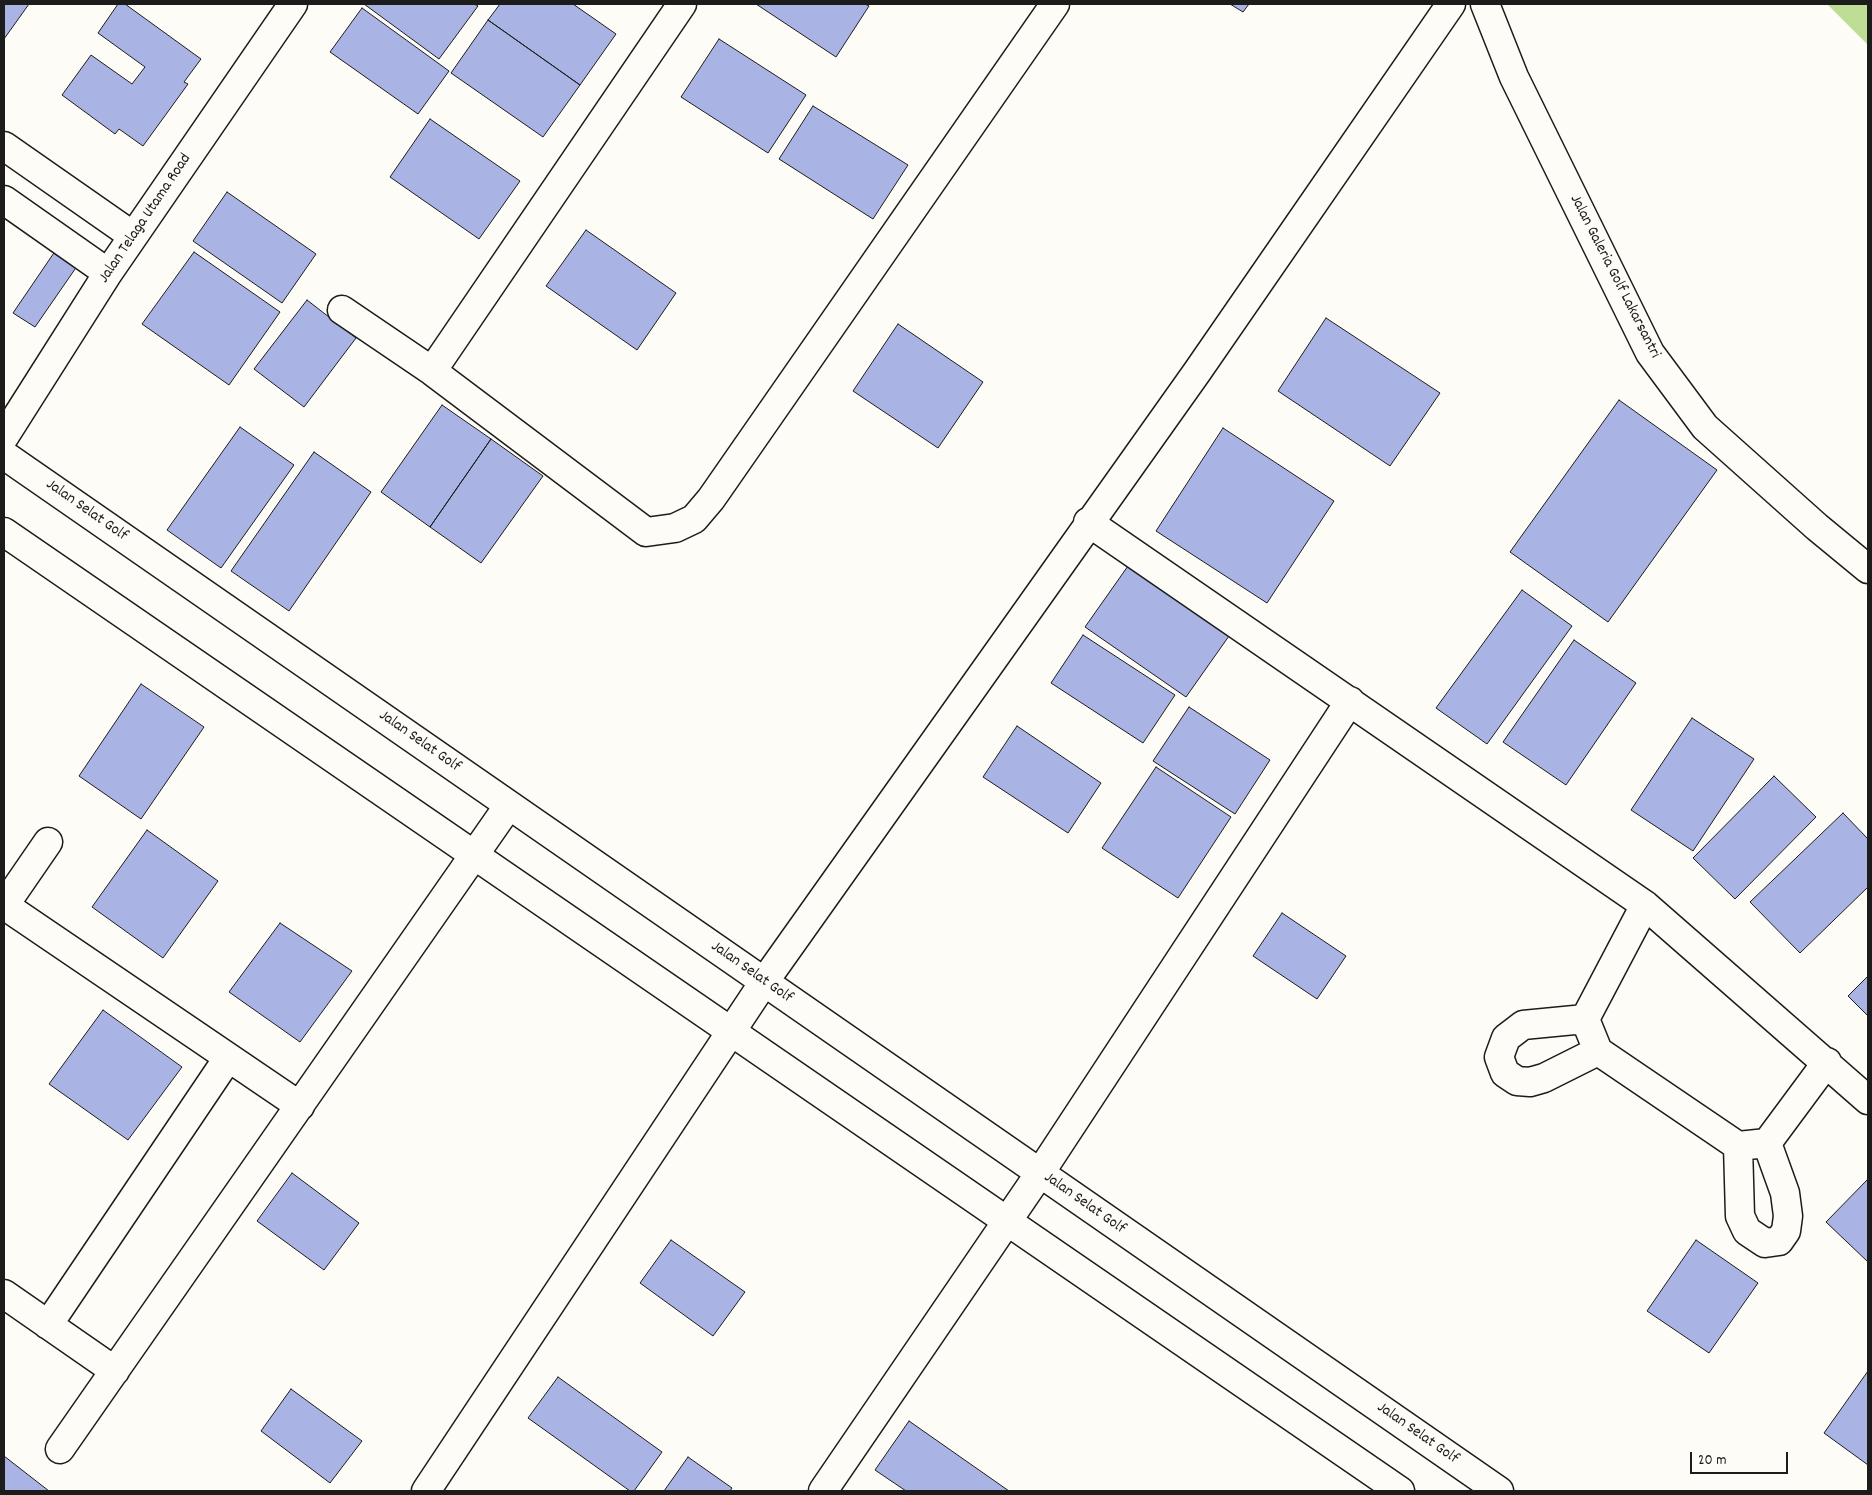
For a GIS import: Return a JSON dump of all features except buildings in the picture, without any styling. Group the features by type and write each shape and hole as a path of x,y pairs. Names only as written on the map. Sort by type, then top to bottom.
{"street":[{"name":"Jalan Telaga Utama Road","path":"4,436 108,273 293,4"},
{"path":"432,371 682,4"},
{"path":"342,310 432,371 646,532 675,528 694,520 711,499 1055,4"},
{"path":"426,1491 730,1031 1088,522 1197,372 1451,4"},
{"name":"Jalan Galeria Golf Lakarsantri","path":"1485,4 1514,77 1650,353 1705,427 1817,527 1868,569"},
{"path":"4,146 133,236"},
{"path":"4,200 108,273"},
{"name":"Jalan Selat Golf","path":"4,455 1499,1491"},
{"path":"1088,522 1644,905 1827,1062 1868,1100"},
{"path":"4,532 1400,1491"},
{"path":"824,1491 1040,1173 1350,701"},
{"path":"60,1450 509,805"},
{"path":"48,842 4,906 300,1106"},
{"path":"1584,1020 1644,905"},
{"path":"1584,1020 1598,1051 1738,1146 1767,1143 1827,1062"},
{"path":"1584,1020 1523,1025 1506,1038 1500,1057 1504,1073 1517,1081 1530,1082 1544,1078 1598,1051"},
{"path":"48,1325 228,1058"},
{"path":"1738,1146 1740,1216 1747,1231 1765,1243 1779,1241 1786,1231 1788,1216 1785,1193 1767,1143"},
{"path":"4,1294 115,1371"}],"green space":[{"path":"1827,4 1868,4 1868,45"}]}
